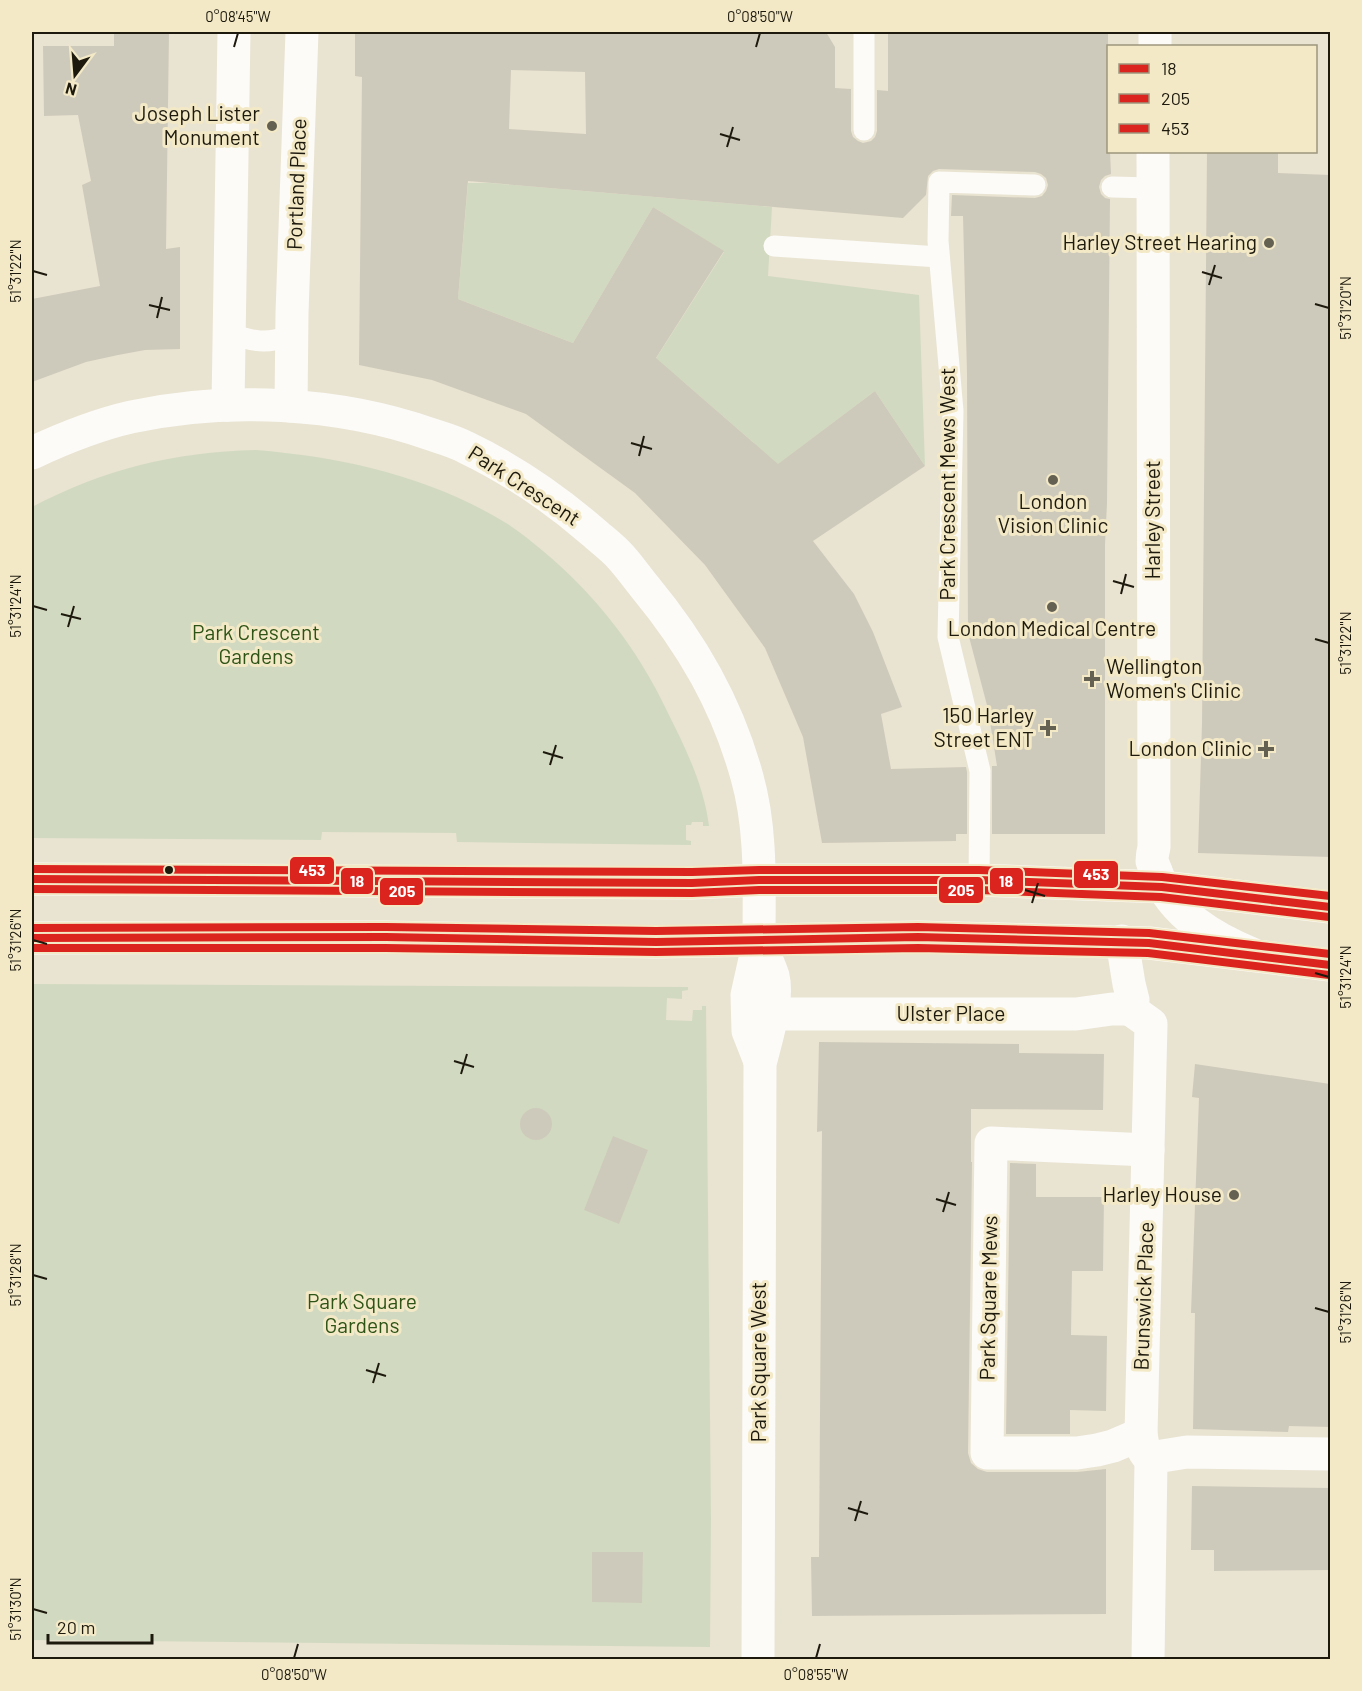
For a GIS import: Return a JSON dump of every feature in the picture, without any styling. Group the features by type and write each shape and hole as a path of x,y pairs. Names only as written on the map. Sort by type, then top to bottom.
{"main road":[{"path":"228,405 234,32"},
{"name":"Portland Place","path":"291,406 291,336 302,32"},
{"name":"Harley Street","path":"1153,153 1154,847 1152,861 1162,887"},
{"name":"Park Crescent","path":"32,453 76,433 131,417 181,409 261,404 343,412 402,424 464,446 519,477 570,513 617,553 659,604 697,658 727,718 746,775 754,806 759,880"},
{"path":"32,879 692,883 759,880 980,880 1162,887 1330,907"},
{"name":"Park Square West","path":"759,880 759,940 747,995 748,1031 760,1064"},
{"path":"1162,887 1198,926 1253,955"},
{"path":"32,938 386,937 656,942 918,937 1122,941 1330,965"},
{"name":"Park Square West","path":"758,1659 760,1064 772,1014 773,977 759,940"},
{"path":"1122,941 1133,1000 1130,1009"},
{"name":"Ulster Place","path":"772,1014 1076,1014 1130,1009"},
{"name":"Brunswick Place","path":"1130,1009 1151,1024 1146,1447 1148,1659"},
{"name":"Park Square Mews","path":"1146,1447 1113,1446 1077,1453 987,1453 990,1143 1148,1150"},
{"path":"1146,1447 1162,1456 1187,1452 1330,1454"}],"lane":[{"path":"864,32 864,130"},
{"name":"Park Crescent Mews West","path":"980,880 980,771 948,637 953,411 939,257 939,182 1035,185"},
{"path":"1112,187 1152,188"},
{"path":"774,246 939,257"},
{"path":"229,333 261,342 274,342 291,336"}],"green space":[{"path":"468,183 772,207 768,276 919,295 925,466 875,391 756,481 754,443 680,379 646,374 724,252 653,207 573,343 458,299"},
{"name":"Park Crescent Gardens","path":"256,450 321,458 386,472 448,493 477,507 525,536 580,585 614,624 643,666 693,767 703,796 709,826 703,826 703,822 692,822 691,825 686,825 686,840 691,841 691,845 457,842 456,833 322,832 321,840 32,838 32,507 86,482 140,465 196,454"},
{"name":"Park Square Gardens","path":"32,984 688,987 688,990 682,991 682,999 667,998 666,1020 692,1021 693,1010 702,1010 702,1006 706,1006 711,1517 710,1647 32,1640"}],"building":[{"path":"114,32 169,32 166,249 180,247 180,349 145,350 86,362 32,382 32,299 100,286 82,185 91,181 78,115 44,116 43,46 114,46"},
{"path":"355,32 826,32 835,47 835,88 851,89 851,131 853,137 863,143 871,141 877,131 877,90 888,91 888,32 1108,32 1107,153 1110,153 1111,174 1101,180 1099,187 1101,194 1110,199 1105,545 1105,834 992,834 992,766 997,766 988,709 968,633 967,373 963,216 951,216 952,195 1035,198 1042,196 1046,191 1048,185 1046,178 1035,172 939,169 928,176 926,195 903,218 468,181 458,299 573,343 653,207 724,251 656,358 778,464 875,391 925,466 813,541 854,594 873,632 902,707 881,714 891,769 966,767 967,834 956,834 956,841 822,843 803,737 765,648 705,565 635,493 526,414 432,380 359,365 362,77 355,76","holes":["511,70 585,72 586,134 509,129"]},
{"path":"1207,153 1278,153 1278,173 1330,175 1330,857 1198,853 1202,724"},
{"path":"819,1042 1019,1044 1019,1053 1104,1054 1103,1110 971,1109 968,1453 971,1463 987,1472 1077,1472 1106,1469 1106,1614 812,1616 811,1557 819,1557 822,1131 817,1132"},
{"name":"Harley House","path":"1195,1064 1330,1084 1330,1427 1289,1426 1288,1432 1193,1429 1195,1313 1191,1313 1199,1098 1192,1097"},
{"path":"536,1108 547,1113 552,1124 547,1135 536,1140 525,1135 520,1124 525,1113"},
{"path":"613,1136 648,1150 619,1224 584,1210"},
{"path":"1010,1163 1036,1164 1036,1197 1104,1197 1103,1271 1072,1271 1071,1335 1107,1336 1106,1411 1070,1410 1070,1434 1006,1434"},
{"path":"1192,1486 1330,1488 1330,1570 1214,1571 1214,1550 1191,1550"},
{"path":"592,1552 643,1552 642,1603 592,1602"}],"transit line":[{"name":"453","path":"32,869 692,872 979,870 1162,877 1330,896"},
{"name":"18","path":"32,879 692,883 759,880 979,880 1162,887 1330,907"},
{"name":"205","path":"32,889 692,893 759,890 979,890 1161,897 1329,917"},
{"name":"453","path":"32,928 386,927 656,931 918,927 1149,933 1330,954"},
{"name":"18","path":"32,938 386,937 656,942 918,937 1149,943 1330,965"},
{"name":"205","path":"32,948 386,948 656,952 918,948 1148,953 1329,975"}],"place":[{"name":"Joseph Lister Monument","path":"272,126"},
{"name":"Harley Street Hearing","path":"1269,243"},
{"name":"London Vision Clinic","path":"1053,480"},
{"name":"London Medical Centre","path":"1052,607"},
{"name":"Wellington Women's Clinic","path":"1092,679"},
{"name":"150 Harley Street ENT","path":"1048,728"},
{"name":"London Clinic","path":"1266,749"},
{"name":"Harley House","path":"1234,1195"}]}
